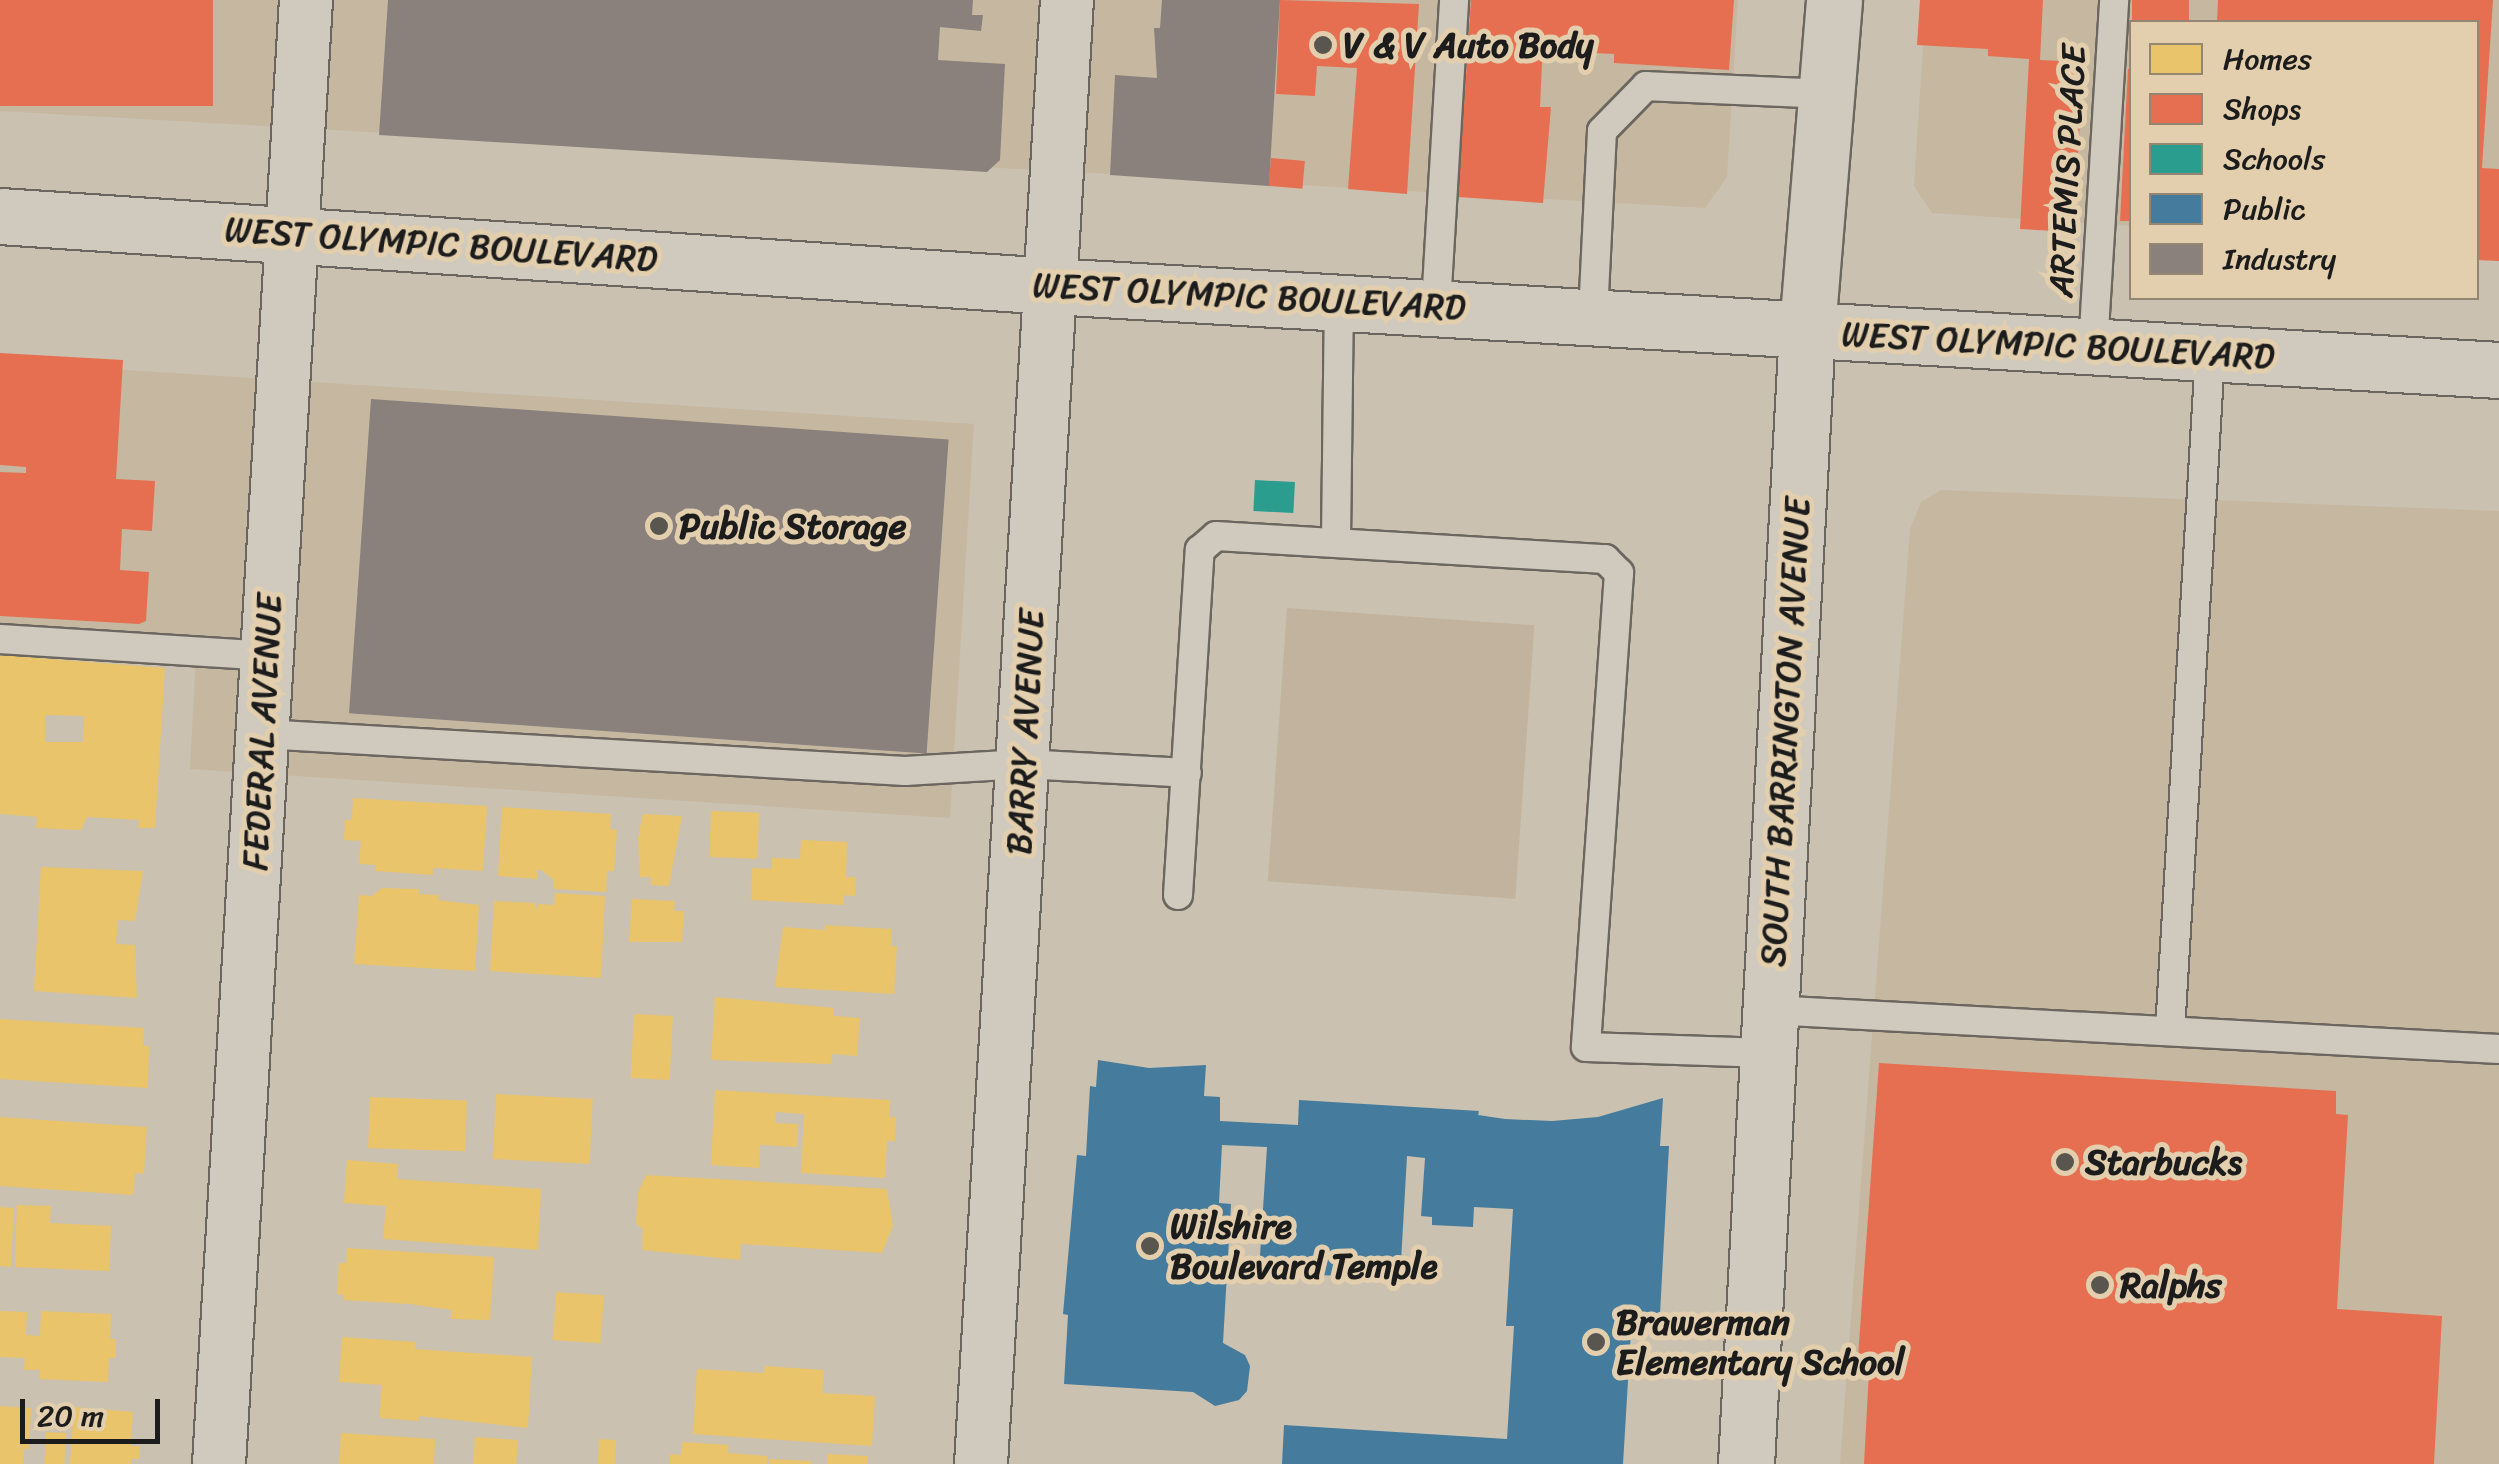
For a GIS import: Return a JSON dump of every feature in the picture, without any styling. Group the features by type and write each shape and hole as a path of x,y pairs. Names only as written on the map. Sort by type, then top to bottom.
{"main road":[{"name":"SOUTH BARRINGTON AVENUE","path":"1746,1464 1807,329 1834,0"},
{"name":"WEST OLYMPIC BOULEVARD","path":"0,216 1051,286 1436,305 2499,370"}],"street":[{"name":"FEDERAL AVENUE","path":"219,1464 306,0"},
{"name":"BARRY AVENUE","path":"982,1464 1068,0"}],"lane":[{"path":"1436,305 1454,0"},
{"name":"ARTEMIS PLACE","path":"2093,347 2114,0"},
{"path":"1593,315 1602,132 1646,86 1826,94"},
{"path":"1336,541 1339,301"},
{"path":"2170,1032 2210,355"},
{"path":"1178,894 1200,550 1216,536 1604,559 1619,573 1586,1047 1769,1031 2170,1032 2499,1048"},
{"path":"0,639 267,656"},
{"path":"262,734 905,772 1023,764 1187,773"}],"shaded area":[{"path":"0,0 1738,0 1727,177 1705,208 0,111"},
{"path":"1926,0 2499,0 2499,249 2479,248 2479,20 2129,20 2129,226 1932,213 1914,186"},
{"path":"0,362 974,424 950,818 190,769 197,635 0,623"},
{"path":"1941,490 2499,511 2499,1464 1840,1464 1910,529 1921,502"},
{"path":"1287,608 1534,625 1515,899 1268,881"}],"building: Homes":[{"path":"0,655 165,668 155,828 138,828 139,820 87,817 81,830 36,828 37,817 0,814","holes":["45,715 84,716 83,742 45,742"]},
{"path":"353,798 487,806 483,871 433,868 433,875 375,871 376,865 359,864 361,841 344,840 345,820 352,820"},
{"path":"502,807 611,814 610,829 617,830 614,871 607,871 606,892 554,889 554,880 541,870 537,870 537,879 498,876"},
{"path":"711,811 759,813 757,859 709,857"},
{"path":"643,814 682,816 669,886 651,885 651,877 640,877 638,838"},
{"path":"801,840 847,842 846,877 856,877 855,896 844,895 844,905 751,900 752,868 772,869 772,858 800,859"},
{"path":"41,867 143,871 135,921 118,920 116,944 135,945 137,998 34,991"},
{"path":"382,888 419,889 419,894 439,895 438,900 479,905 475,971 354,964 359,895 372,896"},
{"path":"555,893 605,896 601,978 490,971 494,901 535,903 537,910 538,904 554,905"},
{"path":"632,899 675,901 674,911 684,911 682,942 629,942"},
{"path":"825,925 891,929 891,946 897,947 894,994 775,987 783,927 825,930"},
{"path":"715,997 834,1008 834,1016 860,1018 857,1056 832,1054 831,1064 711,1060"},
{"path":"634,1014 673,1016 670,1080 631,1078"},
{"path":"0,1019 144,1028 143,1046 149,1046 148,1088 0,1079"},
{"path":"715,1090 890,1100 889,1117 896,1117 895,1141 887,1141 885,1178 801,1173 804,1114 776,1112 775,1123 798,1124 797,1147 760,1145 759,1168 711,1165"},
{"path":"496,1094 593,1099 589,1164 493,1159"},
{"path":"370,1097 467,1100 465,1151 368,1148"},
{"path":"0,1117 147,1127 144,1174 135,1173 133,1195 0,1186"},
{"path":"347,1160 398,1164 397,1179 541,1189 538,1250 383,1239 386,1206 344,1203"},
{"path":"646,1175 887,1189 893,1226 882,1253 741,1244 740,1260 642,1250 643,1229 636,1224 638,1193"},
{"path":"17,1205 51,1206 50,1223 111,1226 109,1271 15,1267"},
{"path":"0,1207 14,1208 11,1267 0,1266"},
{"path":"347,1248 494,1257 490,1320 451,1319 452,1310 409,1304 344,1300 344,1295 337,1294 339,1263 346,1263"},
{"path":"556,1292 604,1295 601,1343 553,1340"},
{"path":"0,1311 27,1312 26,1335 40,1336 41,1311 111,1314 110,1339 116,1339 116,1358 109,1358 108,1382 39,1379 40,1370 24,1370 25,1358 0,1357"},
{"path":"342,1337 416,1342 415,1349 532,1357 528,1428 419,1416 419,1421 380,1418 381,1385 339,1382"},
{"path":"765,1366 824,1370 822,1393 875,1396 872,1446 693,1434 697,1369 764,1373"},
{"path":"0,1406 31,1408 29,1449 24,1449 23,1464 0,1464"},
{"path":"74,1407 133,1412 131,1446 139,1446 139,1459 131,1459 131,1464 70,1464"},
{"path":"46,1432 66,1433 64,1464 44,1464"},
{"path":"341,1433 435,1439 434,1464 339,1464"},
{"path":"475,1437 518,1440 516,1464 473,1464"},
{"path":"599,1439 616,1440 615,1464 598,1464"},
{"path":"682,1442 729,1445 728,1453 767,1456 767,1464 670,1464 670,1454 681,1455"},
{"path":"827,1454 868,1456 867,1464 827,1464"},
{"path":"769,1459 811,1461 811,1464 769,1464"}],"building: Shops":[{"path":"0,0 213,0 213,106 0,106"},
{"path":"1280,0 1419,4 1407,194 1348,189 1357,68 1317,66 1315,96 1276,94"},
{"path":"1471,0 1734,0 1729,70 1614,63 1614,54 1554,51 1542,63 1540,107 1551,107 1543,203 1458,197"},
{"path":"1920,0 2043,0 2040,60 2083,62 2074,232 2020,229 2029,59 1988,56 1988,49 1917,45"},
{"path":"2132,0 2189,0 2189,20 2132,20"},
{"path":"2218,0 2493,0 2482,168 2499,169 2499,261 2479,260 2479,20 2217,20"},
{"path":"2128,69 2129,69 2129,221 2120,221"},
{"path":"1271,158 1305,161 1302,189 1269,186"},
{"path":"0,353 123,360 116,479 155,481 152,531 122,529 120,570 149,572 146,621 139,624 0,616 0,472 26,473 26,467 0,465"},
{"name":"Ralphs","path":"1879,1063 2336,1091 2336,1114 2348,1115 2337,1309 2442,1316 2434,1464 1864,1464 1869,1371 1857,1371"}],"building: Schools":[{"path":"1255,480 1295,482 1293,513 1253,511"}],"building: Public":[{"name":"Wilshire Boulevard Temple","path":"1098,1060 1149,1068 1206,1065 1204,1096 1220,1097 1220,1121 1298,1125 1299,1100 1479,1111 1478,1115 1505,1119 1552,1121 1598,1117 1663,1098 1660,1146 1669,1146 1659,1333 1631,1331 1623,1464 1282,1464 1284,1425 1507,1439 1514,1326 1506,1326 1513,1209 1474,1207 1473,1227 1432,1225 1432,1217 1421,1216 1425,1158 1407,1156 1400,1280 1259,1271 1267,1147 1222,1145 1219,1203 1231,1204 1223,1343 1245,1355 1250,1366 1247,1391 1239,1400 1215,1406 1193,1392 1064,1384 1068,1315 1063,1314 1077,1155 1086,1156 1090,1086 1096,1087"}],"building: Industry":[{"path":"388,0 973,0 972,15 983,15 981,31 940,27 938,60 1005,64 1000,160 987,172 379,135"},
{"path":"1162,0 1280,0 1269,186 1110,175 1115,75 1157,78 1154,28 1160,28"},
{"path":"371,399 949,439 927,754 349,713"}],"place":[{"name":"V & V Auto Body","path":"1323,45"},
{"name":"Public Storage","path":"659,526"},
{"name":"Starbucks","path":"2065,1162"},
{"name":"Wilshire Boulevard Temple","path":"1150,1246"},
{"name":"Ralphs","path":"2100,1285"},
{"name":"Brawerman Elementary School","path":"1596,1342"}]}
